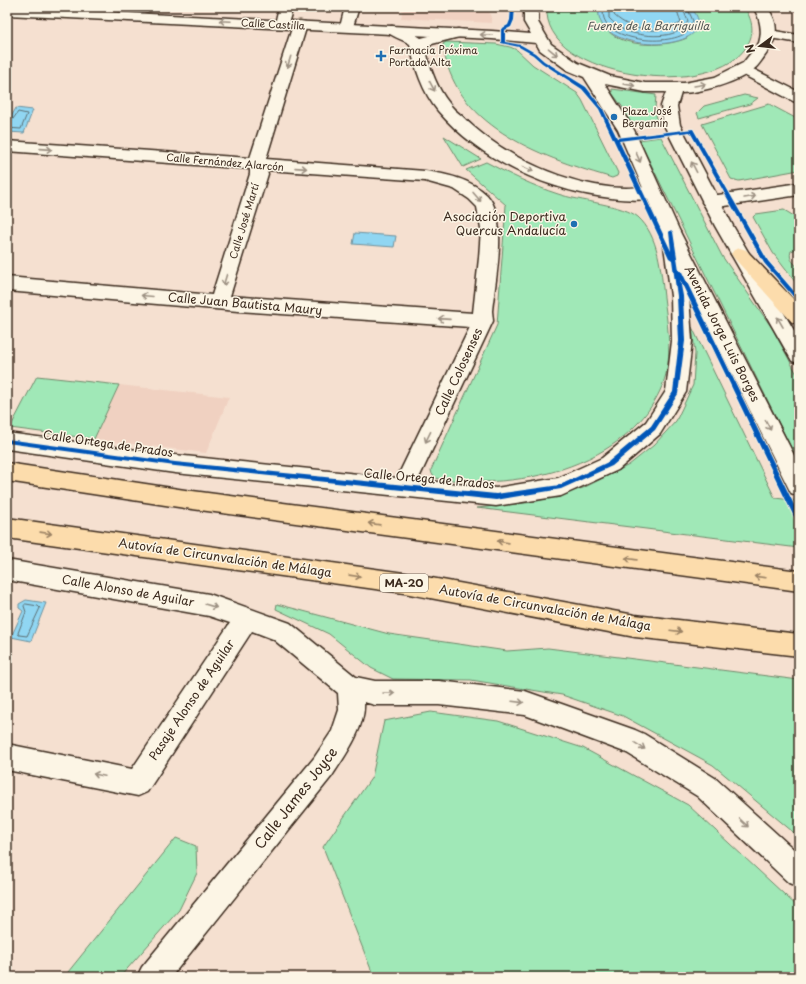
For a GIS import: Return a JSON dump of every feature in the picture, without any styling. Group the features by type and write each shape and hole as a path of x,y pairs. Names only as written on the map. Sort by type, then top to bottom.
{"highway":[{"path":"740,254 799,317"},
{"path":"7,472 209,502 799,581"},
{"name":"Autovía de Circunvalación de Málaga","path":"7,528 404,583 635,626 799,645"}],"street":[{"path":"282,24 286,7"},
{"path":"348,27 352,7"},
{"path":"531,7 531,21 539,39 551,52 569,65 591,75 646,88 701,86 724,80 745,70 757,61 763,53 769,37 768,21 760,7"},
{"name":"Calle Castilla","path":"7,11 44,10 458,33 539,39"},
{"name":"Calle José Martí","path":"218,302 259,174 258,159 300,25"},
{"path":"392,30 406,35 417,42 424,72 442,106 480,141 517,164 559,182 608,193 653,193"},
{"path":"419,49 428,40 458,33"},
{"path":"769,34 799,39"},
{"path":"745,70 799,98"},
{"name":"Avenida Jorge Luis Borges","path":"591,75 609,101 626,130 671,232 799,487"},
{"path":"675,88 669,106 672,125 711,202 799,356"},
{"name":"Calle Fernández Alarcón","path":"7,146 425,176 444,179"},
{"name":"Calle Colosenses","path":"404,487 482,321 490,235 486,207 472,191 444,179"},
{"path":"711,202 799,189"},
{"name":"Calle Ortega de Prados","path":"7,441 175,464 404,487 496,498 561,487 610,464 653,428 676,392 682,341 680,296 671,232"},
{"name":"Calle Juan Bautista Maury","path":"7,284 218,302 482,321"},
{"name":"Calle Alonso de Aguilar","path":"7,570 209,605 247,618"},
{"path":"247,618 281,631 350,687 375,693 439,693 524,703 635,742 706,787 799,873"},
{"name":"Pasaje Alonso de Aguilar","path":"7,757 138,783 247,618"},
{"name":"Calle James Joyce","path":"152,977 323,767 342,738 352,710 350,687"}],"shaded area":[{"path":"403,7 485,7 485,10 489,10 492,23 401,18"},
{"path":"119,385 229,397 206,453 94,439"}],"green space":[{"path":"547,7 600,7 599,14 608,31 628,42 640,44 666,44 687,38 690,7 744,7 751,21 752,30 748,44 731,62 703,73 670,77 634,74 600,66 572,51 553,32"},
{"path":"446,42 496,44 510,47 517,50 533,65 577,93 582,100 618,173 617,176 612,178 554,159 503,133 481,116 463,96 450,72 443,44"},
{"path":"612,89 656,95 655,108 657,120 631,124 624,109 612,93"},
{"path":"744,95 758,98 750,104 699,118 697,113 704,106"},
{"path":"769,104 799,120 799,170 739,181 731,179 702,124"},
{"path":"444,136 481,159 463,167"},
{"path":"661,137 722,256 772,328 799,378 799,464 639,140"},
{"path":"486,162 521,180 549,191 567,197 612,206 638,217 650,234 658,254 668,336 668,365 657,396 644,417 616,442 589,458 551,472 512,480 472,481 442,479 433,476 431,470 497,325 506,205 466,170"},
{"path":"784,210 799,219 799,248 791,251 790,257 799,270 799,287 773,253 753,217 756,214"},
{"path":"692,327 775,498 799,501 799,548 477,508 534,502 583,488 629,465 654,445 676,421 693,385 695,353"},
{"path":"37,376 119,385 94,439 10,428"},
{"path":"277,604 389,634 507,651 548,648 799,680 799,837 713,765 623,716 562,695 471,680 393,679 371,668 329,634 276,609"},
{"path":"431,712 498,721 583,748 688,805 799,908 799,977 374,977 323,847 372,777 384,721"},
{"path":"176,838 196,846 197,873 179,910 120,977 64,977"}],"water":[{"name":"Fuente de la Barriguilla","path":"600,7 690,7 698,19 696,30 687,37 673,42 656,44 637,42 620,38 606,29 600,19"},
{"path":"16,108 33,110 24,133 7,132 7,124"},
{"path":"355,233 396,236 394,247 353,244"},
{"path":"26,600 46,603 31,641 11,637 23,611 19,608 19,604"}],"cycle path":[{"path":"513,7 510,26 503,29 503,43 520,46 534,54 543,62 584,88 601,109 672,258"},
{"path":"616,140 691,130 766,262 799,300"},
{"path":"7,441 175,464 496,497 561,487 610,464 653,428 676,392 682,341 680,296 671,232"},
{"path":"679,272 799,521"}],"place":[{"name":"Farmacia Próxima Portada Alta","path":"381,56"},
{"name":"Plaza José Bergamín","path":"614,117"},
{"name":"Asociación Deportiva Quercus Andalucía","path":"574,224"}]}
